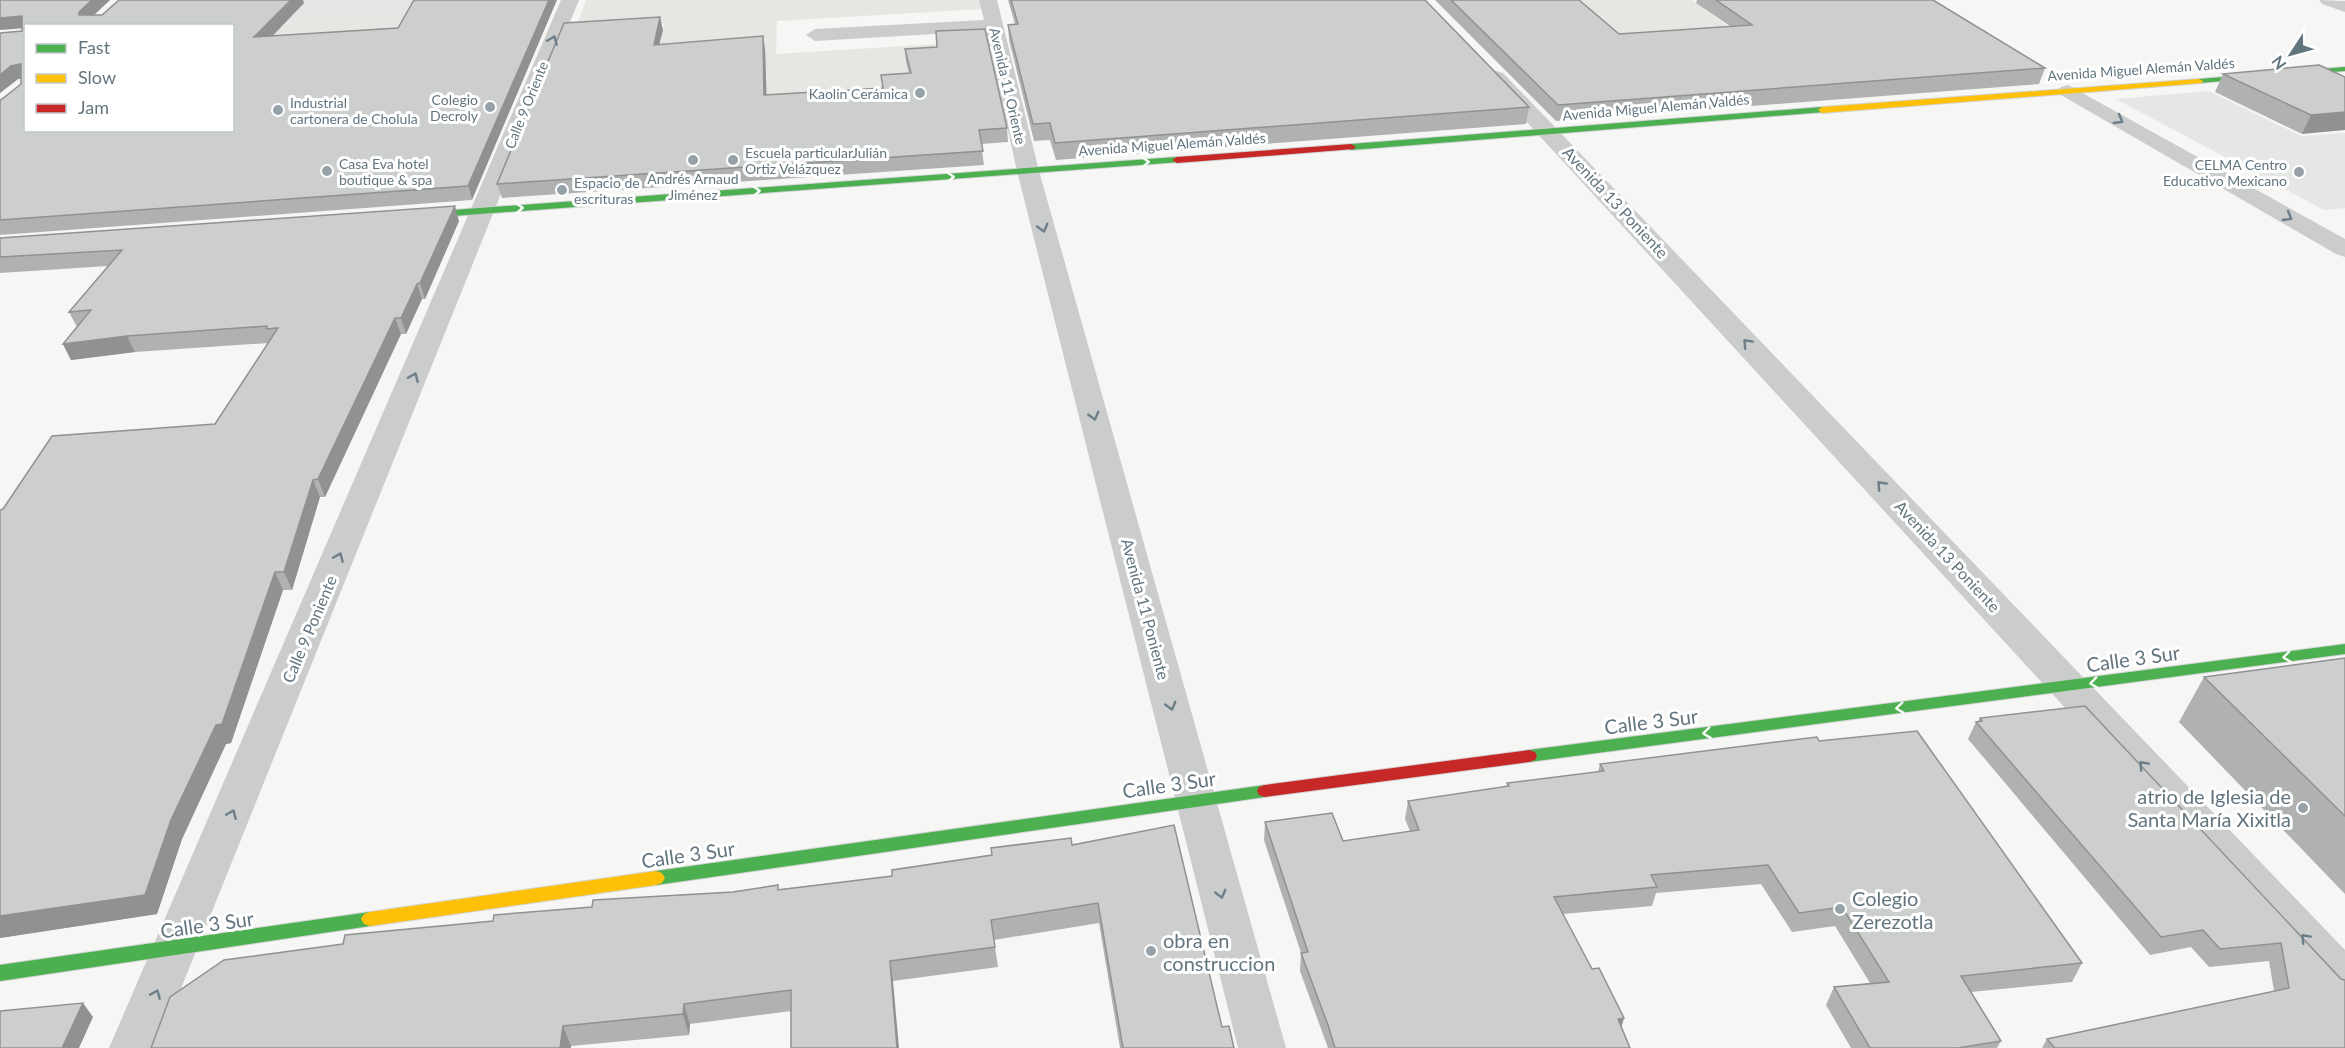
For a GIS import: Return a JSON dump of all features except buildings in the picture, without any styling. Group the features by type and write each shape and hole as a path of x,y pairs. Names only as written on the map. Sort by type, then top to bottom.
{"main road":[{"name":"Avenida Miguel Alemán Valdés","path":"402,216 1550,132 2345,69"},
{"path":"2048,79 2068,91"},
{"name":"Calle 3 Sur","path":"0,973 1196,800 2345,649"}],"street":[{"name":"Calle 9 Oriente","path":"483,211 570,0"},
{"name":"Avenida 11 Oriente","path":"988,0 1028,171"},
{"path":"2328,0 2345,7"},
{"path":"815,35 994,25"},
{"name":"Avenida 13 Poniente","path":"1486,66 2345,981"},
{"path":"2068,91 2342,245"},
{"name":"Avenida 11 Poniente","path":"1028,171 1262,1048"},
{"name":"Calle 9 Poniente","path":"133,1048 483,211"}],"shaded area":[{"path":"194,0 425,0 416,16 234,27 234,24 171,24"},
{"path":"586,0 979,0 982,9 777,21 776,54 937,44 938,53 990,50 992,56 906,63 909,72 994,67 998,81 883,88 717,111 658,51 664,24 631,26 573,37"},
{"path":"1551,0 1692,0 1757,47 1616,50"},
{"path":"552,5 320,46 234,33 284,24"},
{"name":"CELMA Centro Educativo Mexicano","path":"2209,91 2301,136 2345,133 2345,208 2324,210 2116,99"}],"traffic: fast":[{"path":"2199,81 2345,69"},
{"path":"1351,147 1822,110"},
{"path":"412,216 1177,160"},
{"path":"1529,756 2345,649"},
{"path":"656,878 1265,791"},
{"path":"0,973 370,919"}],"traffic: slow":[{"path":"1822,110 2199,81"},
{"path":"370,919 656,878"}],"traffic: jam":[{"path":"1177,160 1351,147"},
{"path":"1265,791 1529,756"}],"place":[{"name":"Kaolin Cerámica","path":"920,93"},
{"name":"Colegio Decroly","path":"490,107"},
{"name":"Industrial cartonera de Cholula","path":"278,110"},
{"name":"Andrés Arnaud Jiménez","path":"693,160"},
{"name":"Escuela particularJulián Ortiz Velázquez","path":"733,160"},
{"name":"Casa Eva hotel boutique & spa","path":"327,171"},
{"name":"CELMA Centro Educativo Mexicano","path":"2299,172"},
{"name":"Espacio de escrituras","path":"562,190"},
{"name":"atrio de Iglesia de Santa María Xixitla","path":"2303,808"},
{"name":"Colegio Zerezotla","path":"1840,909"},
{"name":"obra en construccion","path":"1151,951"}]}
